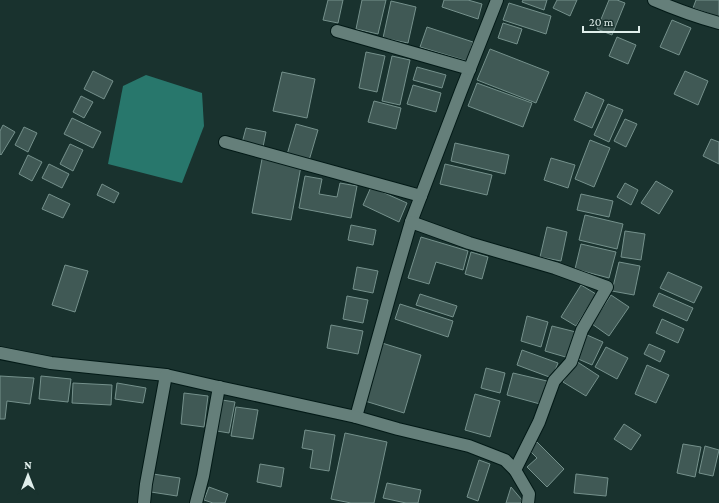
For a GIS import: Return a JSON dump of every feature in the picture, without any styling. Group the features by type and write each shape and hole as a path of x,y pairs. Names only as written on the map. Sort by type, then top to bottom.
{"street":[{"path":"356,417 411,222 497,0"},
{"path":"654,0 691,15 719,23"},
{"path":"337,31 470,69"},
{"path":"225,142 421,196"},
{"path":"411,222 469,243 555,268 607,286 582,330 571,362 554,381 539,422 515,470"},
{"path":"0,353 51,363 166,375 356,417 469,446 505,460 515,470 529,494 528,503"},
{"path":"144,503 146,484 166,375"},
{"path":"196,503 203,476 219,387"}],"shaded area":[{"path":"146,75 202,93 204,126 182,183 108,164 123,86"}],"building":[{"path":"328,0 343,0 338,23 323,20"},
{"path":"362,0 386,0 378,34 356,29"},
{"path":"444,0 468,0 482,4 478,19 442,7"},
{"path":"523,0 547,0 544,10 522,2"},
{"path":"557,0 577,0 570,16 553,8"},
{"path":"609,0 617,0 625,3 612,35 597,29"},
{"path":"696,0 719,0 719,17 693,8"},
{"path":"391,1 416,7 408,43 383,38"},
{"path":"509,3 551,16 546,34 503,20"},
{"path":"672,20 691,28 679,55 660,47"},
{"path":"503,23 522,29 517,44 498,38"},
{"path":"427,27 473,42 467,61 420,47"},
{"path":"617,37 636,45 628,64 609,56"},
{"path":"490,49 549,72 536,103 477,80"},
{"path":"366,52 385,56 377,92 359,88"},
{"path":"392,56 410,60 400,105 382,101"},
{"path":"417,67 446,75 442,88 413,80"},
{"path":"93,71 113,81 104,99 84,89"},
{"path":"685,71 708,81 698,105 674,94"},
{"path":"282,72 315,79 307,118 273,111"},
{"path":"477,83 532,103 523,127 468,106"},
{"path":"413,85 441,93 436,112 407,104"},
{"path":"586,92 604,100 592,128 574,120"},
{"path":"81,96 93,102 84,118 73,112"},
{"path":"374,101 401,108 396,129 368,122"},
{"path":"608,104 623,110 609,142 594,135"},
{"path":"72,118 101,132 93,148 64,134"},
{"path":"625,119 637,124 626,147 614,141"},
{"path":"296,124 318,130 308,164 286,158"},
{"path":"3,125 15,132 1,155 0,131"},
{"path":"24,127 37,133 28,152 15,145"},
{"path":"246,128 266,132 263,147 242,143"},
{"path":"711,139 719,142 719,164 703,156"},
{"path":"590,140 610,148 594,187 575,179"},
{"path":"455,143 509,155 505,174 451,161"},
{"path":"70,144 83,150 73,171 60,164"},
{"path":"28,155 42,162 32,181 19,174"},
{"path":"551,158 575,165 568,188 544,180"},
{"path":"262,159 301,166 291,220 252,213"},
{"path":"49,164 69,174 62,188 42,178"},
{"path":"445,164 492,175 487,195 440,184"},
{"path":"305,176 322,179 319,194 337,197 340,183 357,186 351,218 299,208"},
{"path":"656,181 673,191 659,214 641,203"},
{"path":"625,183 638,190 631,205 617,197"},
{"path":"102,184 119,193 114,203 97,195"},
{"path":"371,187 407,203 399,222 363,205"},
{"path":"49,194 70,204 63,218 42,209"},
{"path":"581,194 613,201 609,217 577,210"},
{"path":"585,215 623,224 617,249 579,240"},
{"path":"351,225 376,230 373,245 348,240"},
{"path":"547,227 567,232 561,261 540,257"},
{"path":"625,231 645,234 641,260 621,257"},
{"path":"421,237 468,251 463,270 436,262 429,284 408,278"},
{"path":"581,244 616,252 609,278 575,269"},
{"path":"471,252 488,257 482,279 465,274"},
{"path":"619,262 640,266 634,295 612,291"},
{"path":"65,265 88,271 75,312 52,305"},
{"path":"357,267 378,271 373,293 353,289"},
{"path":"668,272 702,287 694,303 660,288"},
{"path":"581,285 596,294 576,326 561,317"},
{"path":"659,293 693,308 687,321 653,306"},
{"path":"420,294 457,306 453,317 416,305"},
{"path":"611,295 629,307 609,336 592,324"},
{"path":"347,296 368,300 363,323 343,319"},
{"path":"400,304 453,321 448,337 395,319"},
{"path":"527,316 548,322 541,347 521,341"},
{"path":"662,319 684,329 678,343 656,333"},
{"path":"331,325 363,331 358,354 327,348"},
{"path":"552,326 576,332 569,358 545,351"},
{"path":"587,335 603,342 592,365 576,358"},
{"path":"382,343 421,355 404,413 365,401"},
{"path":"649,344 665,351 660,362 644,354"},
{"path":"606,347 628,358 617,379 595,367"},
{"path":"522,350 558,363 552,378 517,365"},
{"path":"576,361 599,376 586,396 563,382"},
{"path":"647,365 669,375 656,403 635,394"},
{"path":"486,368 505,373 500,393 481,388"},
{"path":"513,373 547,381 540,404 507,395"},
{"path":"0,376 34,378 30,404 7,401 5,419 0,419"},
{"path":"41,376 71,379 68,402 39,399"},
{"path":"73,383 112,385 111,405 72,403"},
{"path":"117,383 146,388 143,403 115,399"},
{"path":"184,393 208,396 204,427 181,424"},
{"path":"475,394 500,401 490,437 465,430"},
{"path":"222,400 235,402 229,433 217,431"},
{"path":"236,407 258,410 253,439 231,436"},
{"path":"624,424 641,435 631,450 614,439"},
{"path":"305,430 335,435 329,471 310,468 313,450 302,448"},
{"path":"345,433 387,442 374,503 351,503 331,499"},
{"path":"537,442 564,469 547,487 527,467 537,458 529,450"},
{"path":"683,444 701,447 695,477 677,473"},
{"path":"705,446 719,450 713,476 699,473"},
{"path":"479,460 490,464 478,501 467,497"},
{"path":"260,464 284,468 281,487 257,482"},
{"path":"153,474 180,478 177,496 151,492"},
{"path":"576,474 608,478 606,496 574,493"},
{"path":"387,483 421,490 418,503 406,503 383,498"},
{"path":"209,487 228,494 225,503 213,503 204,500"},
{"path":"511,487 522,500 521,503 506,503"}]}
